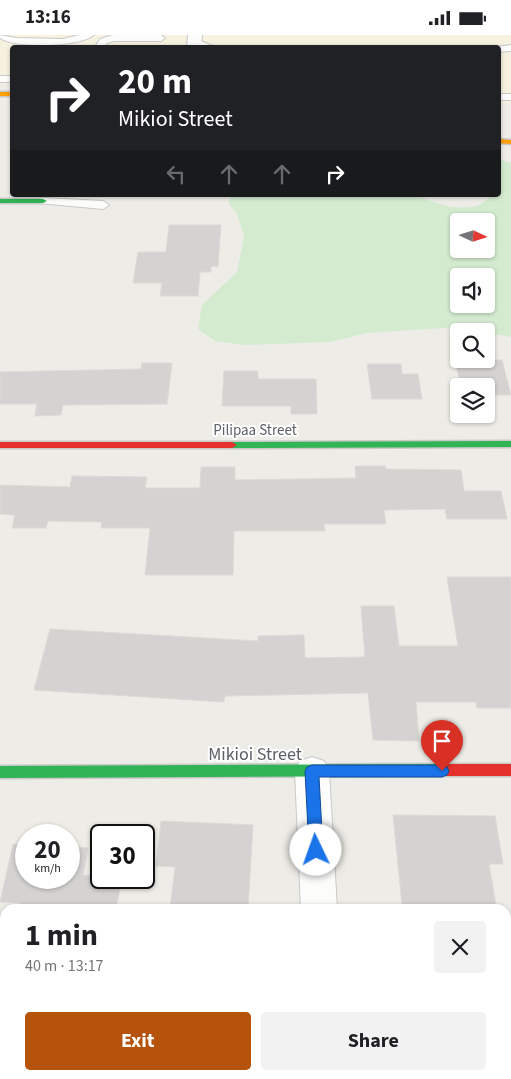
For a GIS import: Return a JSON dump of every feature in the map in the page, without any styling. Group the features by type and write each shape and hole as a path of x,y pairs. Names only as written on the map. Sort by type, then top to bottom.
{"main road":[{"path":"0,201 43,201"},
{"name":"Pilipaa Street","path":"0,445 511,444"},
{"name":"Mikioi Street","path":"0,772 511,771"}],"street":[{"path":"312,771 319,904"}],"lane":[{"path":"1,35 16,41 66,41 85,36"},
{"path":"101,45 102,41 108,39 161,38"},
{"path":"43,201 103,205"}],"shaded area":[{"path":"0,35 511,35 511,103 501,103 501,45 10,45 10,84 0,83"}],"green space":[{"path":"501,160 511,163 511,337 495,334 495,323 450,323 450,328 367,333 330,342 244,345 215,341 198,329 202,305 237,272 244,236 237,214 228,203 230,197 421,197 438,204 463,208 471,207 491,197 501,197"}],"building":[{"path":"169,225 221,225 218,267 211,266 211,272 200,272 198,296 160,296 162,283 133,283 138,252 166,252"},
{"path":"495,360 502,360 511,395 495,395 495,378 459,378 457,368 495,368"},
{"path":"142,363 172,363 167,404 63,405 61,415 35,416 37,404 0,404 0,372 141,369"},
{"path":"367,364 401,364 402,374 418,374 422,399 372,399"},
{"path":"224,371 258,371 258,379 316,379 317,414 291,414 291,406 222,406"},
{"path":"355,466 385,466 386,469 461,470 464,491 501,491 507,519 447,519 445,509 384,510 386,524 324,524 325,531 234,531 233,575 145,575 150,528 101,528 102,522 48,521 46,528 12,528 15,515 0,514 0,485 70,487 72,476 147,477 145,488 200,488 201,467 235,467 235,480 356,478"},
{"path":"447,577 511,577 511,708 477,708 476,702 416,702 419,741 373,740 368,693 225,696 224,702 34,690 50,629 258,641 258,636 304,635 305,658 365,657 361,606 394,606 399,646 458,646"},
{"path":"393,815 495,816 503,864 489,864 496,904 402,904"},
{"path":"161,821 253,825 248,904 171,904 175,867 156,866"},
{"path":"13,844 15,844 15,889 80,889 80,848 88,848 83,875 90,876 90,889 120,889 117,904 0,902"}],"traffic: fast":[{"path":"0,201 43,201"},
{"path":"232,445 511,444"},
{"path":"0,772 443,770"}],"traffic: slow":[{"path":"0,94 10,94"},
{"path":"501,141 511,142"}],"traffic: jam":[{"path":"0,445 232,445"},
{"path":"443,770 511,770"}],"route":[{"path":"316,850 312,771 442,771"}]}
